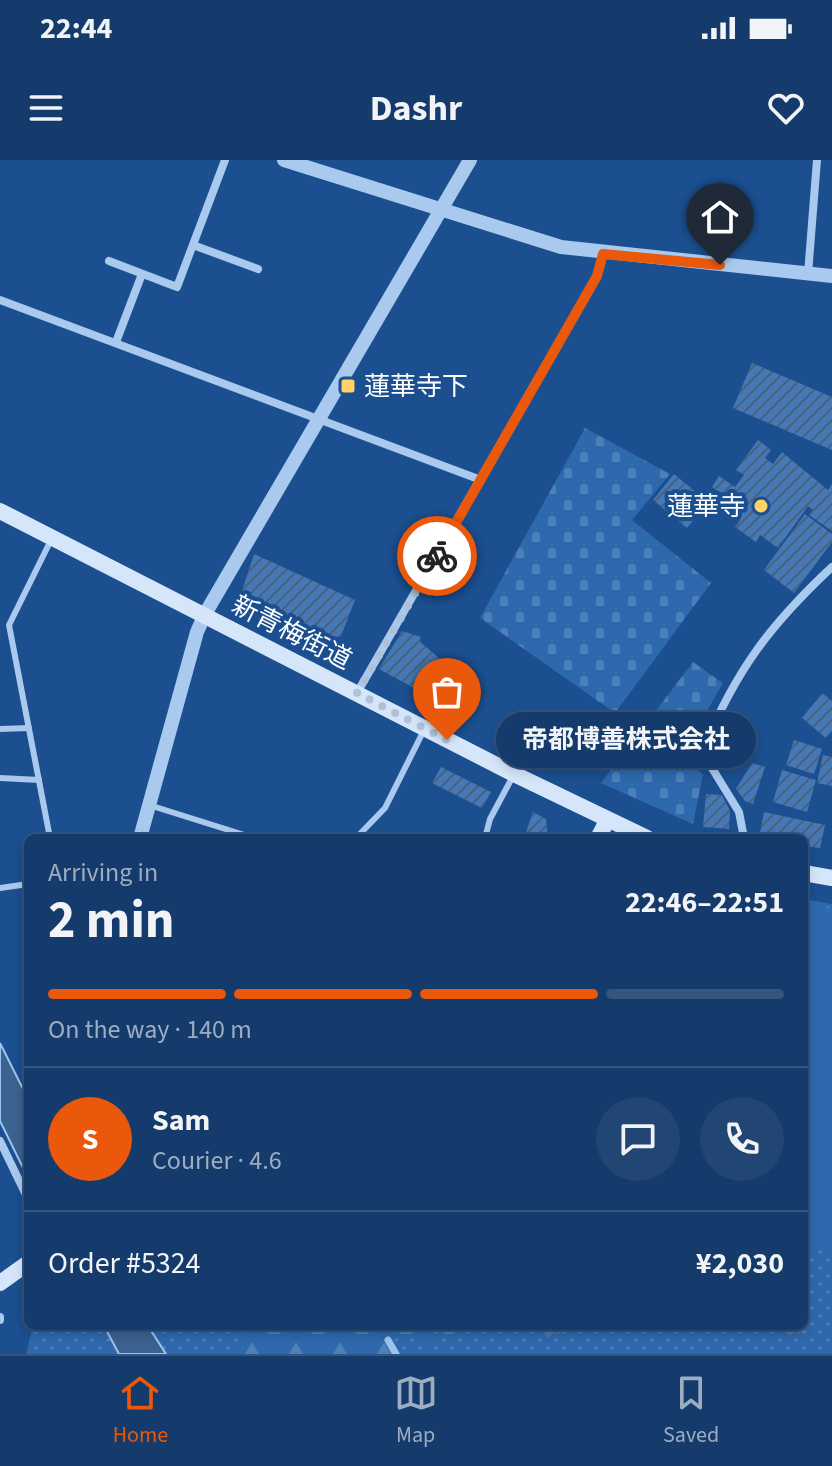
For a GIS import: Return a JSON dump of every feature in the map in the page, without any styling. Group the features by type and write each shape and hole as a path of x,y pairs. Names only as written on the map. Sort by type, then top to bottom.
{"main road":[{"name":"新青梅街道","path":"0,511 425,729 638,834"},
{"path":"600,834 607,821"},
{"path":"808,874 832,878"},
{"path":"0,1283 24,1266"}],"street":[{"path":"109,261 177,287 225,160"},
{"path":"284,160 561,247 603,254 832,276"},
{"path":"141,834 197,632 205,614 470,160"},
{"path":"808,274 817,160"},
{"path":"193,245 258,269"},
{"path":"357,693 597,276 603,254"},
{"path":"116,342 142,274"},
{"path":"0,300 481,480"},
{"path":"743,834 739,812 707,760 704,747 744,664 761,641 832,567"},
{"path":"0,1141 24,1191"}],"lane":[{"path":"49,834 9,625 53,537"},
{"path":"0,729 29,728"},
{"path":"360,834 385,808 425,729"},
{"path":"486,834 490,819 514,774"},
{"path":"0,778 39,780"},
{"path":"149,805 241,834"},
{"path":"0,888 24,885"}],"green space":[{"path":"585,428 670,474 632,520 711,583 615,713 480,618"},
{"path":"693,662 723,683 680,758 703,774 693,824 601,783"},
{"path":"808,900 832,904 832,1354 26,1354 32,1330 808,1330"},
{"path":"808,905 832,909 832,1246 808,1249"},
{"path":"243,1330 422,1330 425,1338 446,1330 462,1330 426,1343 411,1338 386,1338 394,1354 242,1354"}],"shaded area":[{"path":"0,1043 24,1091 24,1170 0,1121"},
{"path":"106,1330 151,1330 166,1354 119,1354"}],"building":[{"path":"752,363 832,397 832,450 733,408"},
{"path":"758,440 771,450 765,458 773,464 782,452 828,490 832,484 832,531 809,515 813,510 808,506 778,548 760,535 756,542 735,527 740,520 721,506 727,498 712,487 719,476 735,487 744,475 736,470"},
{"path":"674,474 708,502 687,528 653,500"},
{"path":"805,514 832,534 832,542 794,593 764,570"},
{"path":"254,554 355,600 341,636 318,642 238,603"},
{"path":"402,631 421,637 420,642 444,662 425,694 379,669"},
{"path":"822,693 832,701 832,731 826,738 802,718"},
{"path":"727,714 746,726 735,754 714,746"},
{"path":"794,740 822,749 814,774 786,765"},
{"path":"823,755 832,757 832,786 817,783"},
{"path":"752,763 765,767 753,804 745,801 736,789"},
{"path":"441,767 491,792 482,808 432,783"},
{"path":"782,770 816,780 807,812 773,802"},
{"path":"706,794 722,795 730,811 729,829 703,827"},
{"path":"533,812 546,819 548,834 525,834"},
{"path":"764,812 825,825 820,848 808,846 808,834 760,834"},
{"path":"543,1330 569,1330 546,1338"},
{"path":"787,1330 805,1331 789,1336"}],"waterway":[{"path":"388,1340 396,1354"}],"way so far":[{"path":"437,556 357,693 447,740"}],"place":[{"name":"蓮華寺下","path":"348,386"},
{"name":"蓮華寺","path":"761,506"},
{"name":"帝都博善株式会社","path":"447,740"}],"route":[{"path":"437,556 597,276 603,254 720,265"}]}
